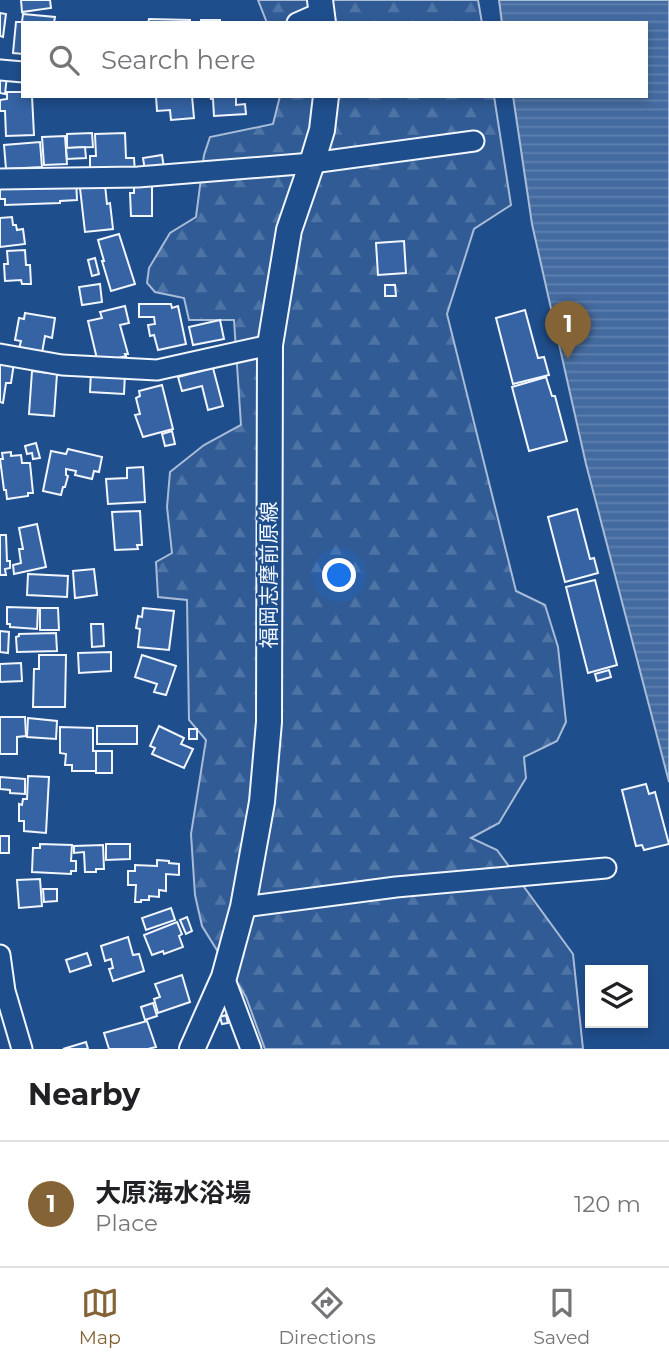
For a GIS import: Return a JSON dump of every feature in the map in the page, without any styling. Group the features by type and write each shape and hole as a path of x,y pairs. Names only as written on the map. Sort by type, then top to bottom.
{"main road":[{"name":"福岡志摩前原線","path":"192,1049 224,978 243,907 262,802 269,722 270,345 289,230 322,130 326,98"}],"street":[{"path":"301,21 321,12"},
{"path":"0,70 21,72"},
{"path":"0,179 138,177 312,163 474,142"},
{"path":"0,354 62,365 157,370 270,345"},
{"path":"243,907 396,887 606,868"},
{"path":"0,955 5,991 22,1049"},
{"path":"224,978 251,1049"}],"green space":[{"path":"258,0 478,0 482,21 266,21"},
{"path":"280,98 494,98 511,205 474,229 447,314 516,591 545,605 558,647 566,722 557,741 524,757 526,778 499,823 471,838 497,850 573,954 583,1049 265,1049 246,997 202,926 195,895 191,834 206,740 189,720 187,600 158,597 156,562 172,553 167,507 170,472 204,445 241,425 234,320 189,320 184,298 155,292 147,283 149,268 170,233 196,217 204,155 210,137 273,124"}],"shaded area":[{"path":"499,0 669,0 669,782 586,464 532,224 513,98 648,98 648,21 502,21"}],"building":[{"path":"21,0 50,0 51,8 22,12"},
{"path":"0,13 6,14 3,37 0,36"},
{"path":"23,14 55,17 54,21 22,21"},
{"path":"149,19 190,20 190,21"},
{"path":"16,22 21,22 21,54 13,53"},
{"path":"0,74 7,76 5,94 0,93"},
{"path":"7,92 21,92 21,98 32,98 34,135 6,136 5,111 0,111 0,100 7,99"},
{"path":"156,98 192,98 194,118 171,120 170,110 157,111"},
{"path":"236,98 236,105 245,104 246,114 214,116 211,99"},
{"path":"92,133 93,147 67,148 67,134"},
{"path":"125,133 126,158 134,158 135,173 90,168 90,156 96,156 95,134"},
{"path":"65,136 67,164 44,165 42,137"},
{"path":"40,142 42,167 6,169 4,145"},
{"path":"85,147 86,158 67,159 66,148"},
{"path":"162,155 164,168 145,171 143,158"},
{"path":"76,179 77,200 5,205 5,199 0,199 0,182"},
{"path":"134,180 152,180 152,216 131,216 130,193 134,193"},
{"path":"105,185 113,229 85,232 80,188"},
{"path":"12,217 17,230 23,229 25,244 0,247 0,218"},
{"path":"119,234 135,284 111,291 98,240"},
{"path":"404,241 406,273 378,275 376,243"},
{"path":"25,250 26,265 30,265 31,284 22,284 21,280 5,281 4,264 8,264 7,251"},
{"path":"95,258 99,274 92,276 88,260"},
{"path":"100,284 102,302 82,305 79,287"},
{"path":"385,285 395,285 396,296 385,296"},
{"path":"139,304 171,304 172,308 178,306 186,344 158,350 154,335 150,336 148,325 155,324 154,317 139,317"},
{"path":"125,306 129,323 120,325 128,354 98,363 88,321 102,318 100,312"},
{"path":"525,310 538,358 544,357 549,375 513,384 496,318"},
{"path":"25,313 55,318 52,338 45,336 42,353 19,349 21,341 15,340 19,318 24,319"},
{"path":"220,320 224,339 193,345 189,327"},
{"path":"0,361 14,363 11,383 6,383 3,403 0,402"},
{"path":"213,368 223,406 208,410 202,386 182,391 178,377"},
{"path":"32,371 57,374 54,416 29,414"},
{"path":"91,371 125,373 124,394 90,392"},
{"path":"546,377 552,396 555,396 567,441 529,451 512,387"},
{"path":"162,385 173,429 143,437 135,415 140,414 136,398 140,396 139,391"},
{"path":"172,431 175,444 165,446 162,434"},
{"path":"36,443 40,458 33,459 32,453 27,454 25,446"},
{"path":"68,449 102,457 99,472 94,471 92,479 75,475 76,471 66,469 68,476 61,495 43,491 51,451 66,454"},
{"path":"11,452 11,456 21,455 22,463 30,463 33,493 7,499 0,459 3,459 2,453"},
{"path":"143,467 145,502 108,504 106,479 127,478 127,468"},
{"path":"577,509 590,559 594,558 598,573 565,582 548,517"},
{"path":"140,511 142,545 137,545 138,549 115,550 112,512"},
{"path":"37,524 46,567 14,574 13,565 21,563 19,549 23,549 19,528"},
{"path":"0,535 6,535 7,561 10,561 10,568 5,569 6,575 0,575"},
{"path":"94,569 97,595 75,598 73,571"},
{"path":"28,574 68,576 67,597 27,595"},
{"path":"595,580 617,665 588,673 566,587"},
{"path":"7,607 38,608 37,629 10,627 10,624 7,624"},
{"path":"40,608 58,608 59,630 40,630"},
{"path":"143,608 174,611 169,650 138,647 140,629 136,628"},
{"path":"91,624 103,624 104,646 92,647"},
{"path":"0,631 9,632 8,653 0,652"},
{"path":"56,633 57,651 17,652 16,637 19,634"},
{"path":"111,652 111,671 79,673 78,653"},
{"path":"39,655 66,655 65,707 33,707 34,669 39,669"},
{"path":"142,655 176,666 166,695 154,692 157,684 135,677"},
{"path":"21,663 22,681 0,682 0,664"},
{"path":"609,670 611,677 597,681 595,674"},
{"path":"0,717 25,717 26,736 17,737 17,754 0,754"},
{"path":"28,718 57,721 56,739 27,737"},
{"path":"97,726 137,726 137,744 97,744"},
{"path":"159,726 184,738 181,744 193,749 184,768 152,754 155,748 150,746"},
{"path":"60,727 93,728 96,771 72,771 72,765 65,765 66,754 60,753"},
{"path":"189,729 197,729 197,739 189,739"},
{"path":"96,751 112,751 112,773 96,773"},
{"path":"28,776 49,777 46,833 24,831 24,821 19,821 19,804 22,805 23,799 27,799"},
{"path":"0,777 25,779 25,794 0,789"},
{"path":"646,784 649,794 655,792 669,844 644,850 642,845 636,846 622,790"},
{"path":"0,836 9,836 9,853 0,853"},
{"path":"40,844 72,845 71,861 76,861 76,871 71,871 71,874 32,872 33,848 40,848"},
{"path":"106,844 130,844 130,859 106,860"},
{"path":"103,845 104,869 85,872 84,852 74,853 74,846"},
{"path":"157,860 179,864 179,875 166,874 166,891 159,890 159,897 149,896 149,900 135,902 136,885 128,885 128,871 135,871 135,865 157,866"},
{"path":"40,879 42,906 19,908 17,880"},
{"path":"43,889 57,889 57,901 44,902"},
{"path":"171,908 175,920 146,930 142,918"},
{"path":"187,917 192,931 186,934 180,920"},
{"path":"177,922 183,947 152,955 144,935"},
{"path":"128,937 133,955 139,954 144,971 113,981 109,969 113,968 111,959 105,961 101,946"},
{"path":"87,953 91,965 70,972 66,960"},
{"path":"182,975 190,1002 158,1013 154,999 160,997 155,984"},
{"path":"153,1003 157,1016 145,1020 141,1007"},
{"path":"226,1015 228,1023 222,1024 220,1017"},
{"path":"147,1021 156,1047 109,1049 104,1033"},
{"path":"86,1042 88,1049 63,1049"}],"place":[{"name":"大原海水浴場","path":"568,359"}]}
